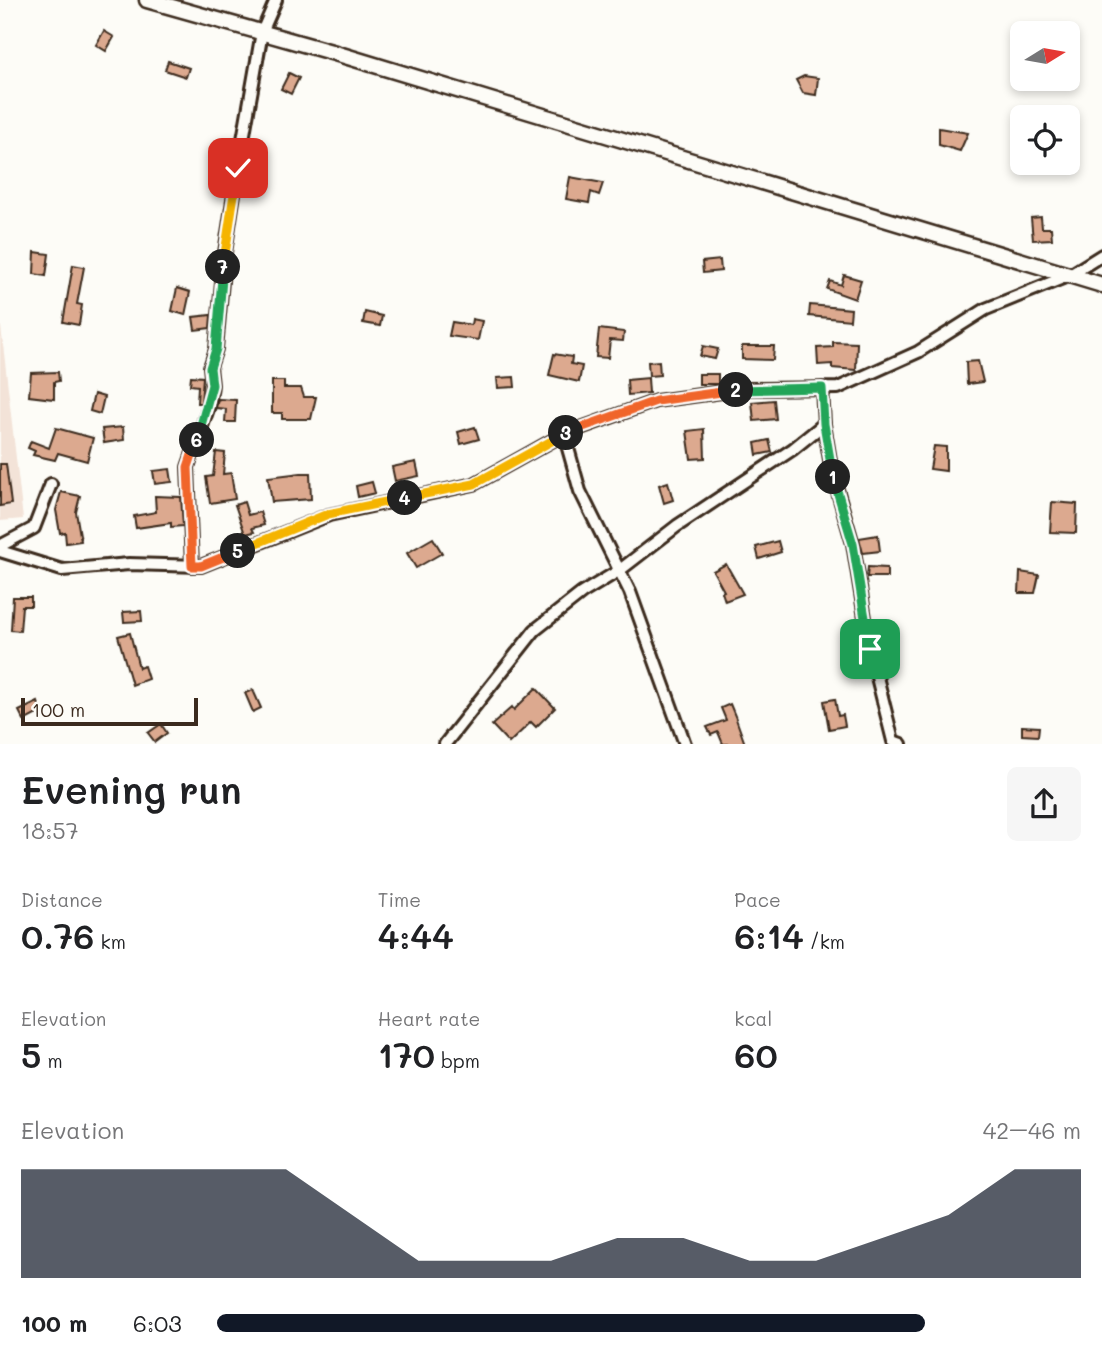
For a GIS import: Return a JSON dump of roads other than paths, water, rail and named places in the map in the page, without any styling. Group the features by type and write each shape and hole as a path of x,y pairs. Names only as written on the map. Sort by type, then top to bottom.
{"street":[{"path":"147,0 262,32 1102,285"},
{"path":"192,566 188,467 209,405 212,385 210,368 216,349 224,259 262,32 276,0"},
{"path":"0,551 62,570 129,564 201,566 328,514 474,484 564,434 656,401 744,389 838,388 918,352 986,309 1070,275 1102,255"},
{"path":"822,388 824,424 832,472 853,544 870,649 893,741 901,744"},
{"path":"445,744 535,630 582,593 620,570 677,526 793,449 824,424"},
{"path":"564,434 580,491 620,570 685,744"},
{"path":"0,546 34,528 51,484"}]}
